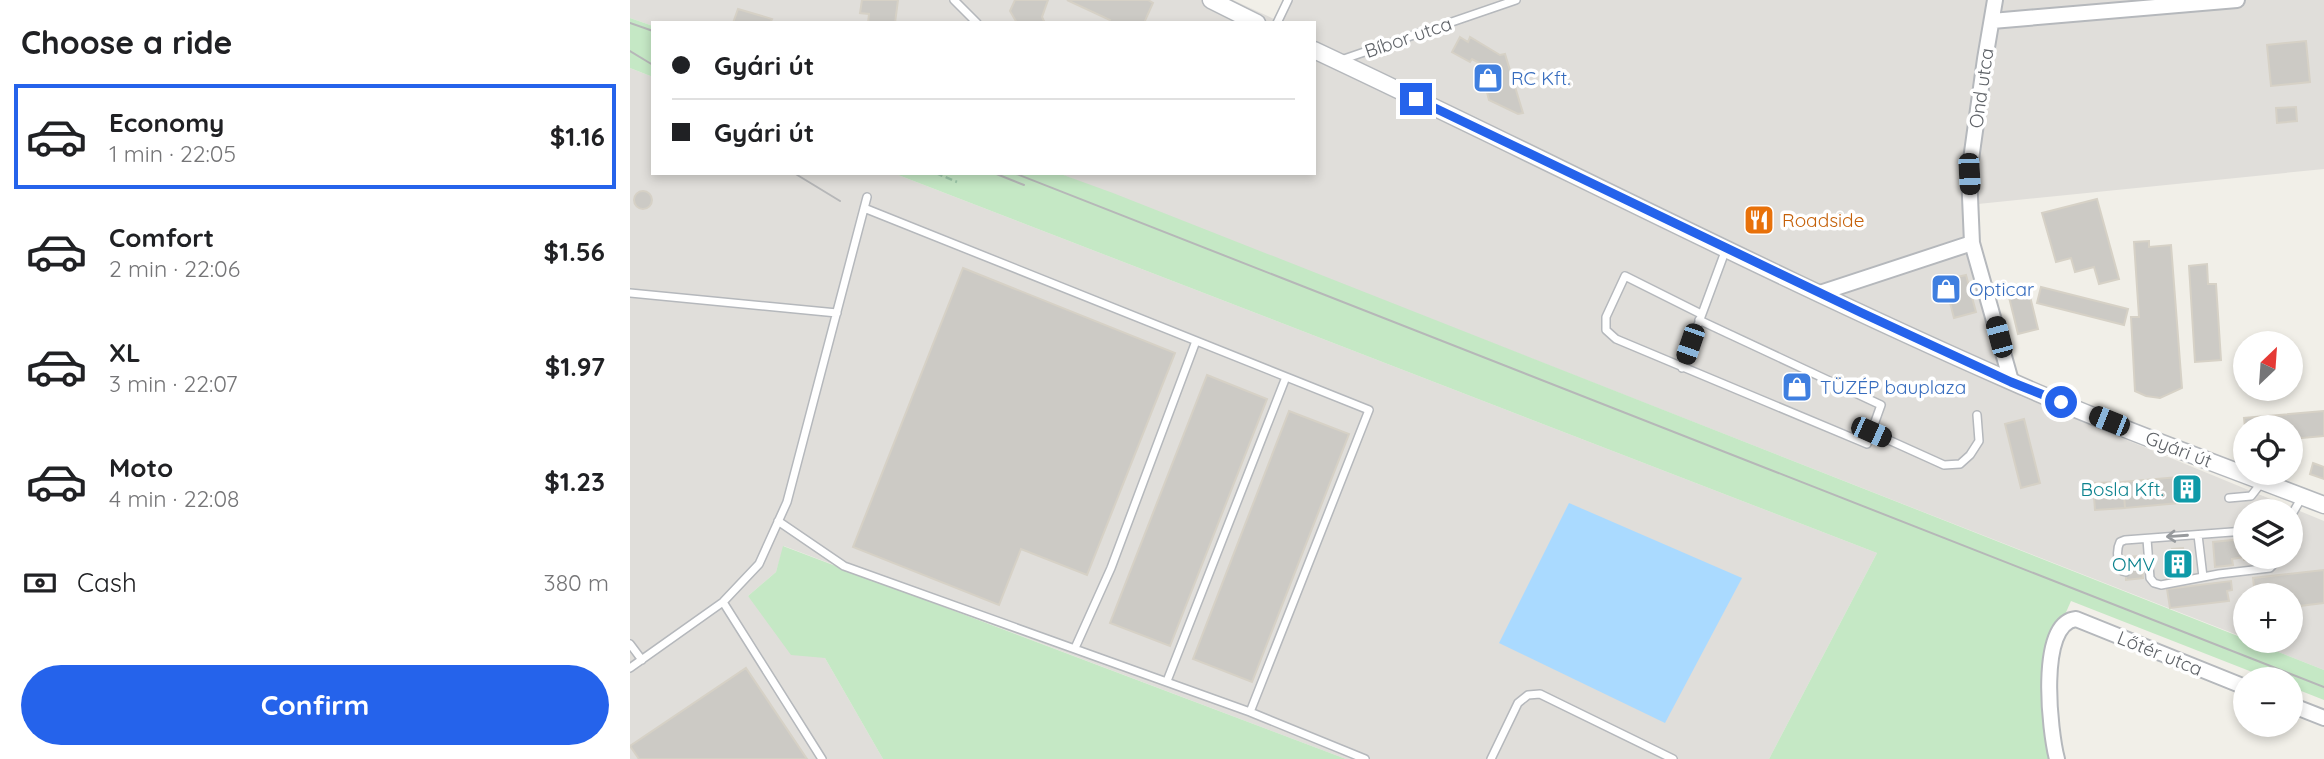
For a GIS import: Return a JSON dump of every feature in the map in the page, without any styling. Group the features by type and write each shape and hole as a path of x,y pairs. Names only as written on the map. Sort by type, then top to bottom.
{"street":[{"path":"1211,0 1253,21"},
{"name":"Ond utca","path":"1996,0 1969,174 1972,243 2011,382"},
{"path":"1992,22 2237,0"},
{"name":"Gyári út","path":"1316,51 1726,249 2011,382 2233,469"},
{"path":"1821,293 1972,243"},
{"name":"Gyári út","path":"2273,485 2324,505"},
{"name":"Lőtér utca","path":"2057,759 2049,710 2051,660 2053,644 2067,621 2076,619 2233,682"},
{"path":"2303,710 2324,718"}],"lane":[{"path":"954,0 975,21"},
{"path":"1278,21 1288,0"},
{"name":"Bíbor utca","path":"1339,61 1516,0"},
{"path":"630,668 723,602 759,564 787,502 867,197"},
{"path":"864,208 1369,410 1250,712"},
{"path":"1682,368 1726,249"},
{"path":"1625,276 1700,317 1881,405 1867,444 1682,368 1616,340 1606,330 1606,317 1625,276"},
{"path":"630,293 837,313"},
{"path":"1075,648 1111,568 1196,341"},
{"path":"1167,681 1286,377"},
{"path":"1871,432 1944,465 1961,464 1979,441 1977,415"},
{"path":"2229,498 2250,496 2260,485"},
{"path":"779,521 844,565 1167,681 1365,759"},
{"path":"2126,568 2122,571 2118,559 2120,542 2198,535 2233,536"},
{"path":"2198,535 2203,577"},
{"path":"2147,539 2146,567 2154,583 2161,585 2263,569"},
{"path":"723,602 822,759"},
{"path":"630,644 642,660"},
{"path":"1491,759 1518,704 1528,695 1540,694 1673,759"}],"path":[{"path":"941,175 957,182"}],"shaded area":[{"path":"630,0 1233,0 1274,19 1283,0 2324,0 2324,169 1978,204 1978,237 2020,396 2270,499 2233,499 2233,569 2303,569 2303,512 2324,521 2324,670 2281,653 2303,653 2303,583 2233,583 2233,633 1063,175 1316,175 1316,21 651,21 651,25 630,18"},
{"path":"630,68 651,76 651,175 898,175 1877,553 1769,759 1346,759 784,546 776,572 748,596 825,658 883,759 630,759"}],"green space":[{"path":"630,18 651,25 651,76 630,68"},
{"path":"898,175 1064,175 2233,634 2233,653 2281,653 2324,670 2324,700 2303,692 2303,667 2239,667 2071,601 2051,646 2056,759 1769,759 1877,553"},
{"path":"783,546 1346,759 883,759 825,658 791,655 748,596 776,572"}],"water":[{"path":"1569,503 1742,578 1665,723 1499,643"}],"building":[{"path":"862,0 898,0 895,21 868,21 869,14 860,13"},
{"path":"1015,0 1048,0 1042,17 1044,21 1016,21 1010,11"},
{"path":"1067,0 1148,0 1153,3 1145,21 1110,20"},
{"path":"738,9 772,19 771,21 734,21"},
{"path":"1460,37 1468,42 1470,37 1500,55 1505,54 1523,113 1518,114 1489,100 1482,73 1487,72 1485,66 1472,59 1470,62 1452,52"},
{"path":"2306,41 2310,82 2271,86 2267,45"},
{"path":"2296,107 2297,121 2277,123 2276,108"},
{"path":"639,191 647,191 652,200 650,207 639,209 634,204 634,196"},
{"path":"2097,199 2119,279 2099,284 2094,267 2075,272 2071,258 2056,262 2042,213"},
{"path":"2149,241 2149,247 2171,245 2182,388 2160,398 2135,391 2131,317 2139,317 2134,242"},
{"path":"2207,264 2208,284 2216,284 2221,360 2195,362 2189,266"},
{"path":"963,268 1175,353 1087,575 1021,549 999,605 853,547"},
{"path":"1966,275 1976,312 1954,318 1944,280"},
{"path":"2041,287 2128,309 2124,325 2037,303"},
{"path":"2028,288 2038,329 2018,334 2008,293"},
{"path":"1207,375 1267,399 1170,646 1110,623"},
{"path":"1289,411 1349,434 1252,682 1193,659"},
{"path":"2324,411 2324,436 2303,438 2303,415 2278,415"},
{"path":"2024,419 2040,483 2021,488 2005,424"},
{"path":"2313,463 2324,467 2324,479 2310,474"},
{"name":"Bosla Kft.","path":"2178,477 2194,477 2196,501 2179,503"},
{"path":"2178,477 2179,503 2125,508 2123,482"},
{"path":"2123,482 2125,508 2095,510 2093,483"},
{"path":"2233,540 2233,565 2215,567 2213,542"},
{"name":"OMV","path":"2183,548 2186,570 2171,571 2169,559 2173,559 2172,549"},
{"path":"2141,556 2143,578 2126,580 2125,557"},
{"path":"2324,570 2324,603 2303,606 2303,583 2254,583 2253,578"},
{"path":"2231,581 2232,590 2227,591 2229,601 2170,608 2167,589"},
{"path":"746,668 807,759 639,759 630,746"}],"tram line":[{"path":"630,23 651,30"},
{"path":"630,51 651,64"},
{"path":"797,175 840,201"},
{"path":"999,175 1024,185"},
{"path":"1019,175 2324,687"}],"place":[{"name":"RC Kft.","path":"1488,78"},
{"name":"Roadside","path":"1759,220"},
{"name":"Opticar","path":"1946,289"},
{"name":"TÜZÉP bauplaza","path":"1797,387"},
{"name":"Bosla Kft.","path":"2187,489"},
{"name":"OMV","path":"2178,564"}],"route":[{"path":"1416,99 1862,313 2011,382 2061,402"}]}
